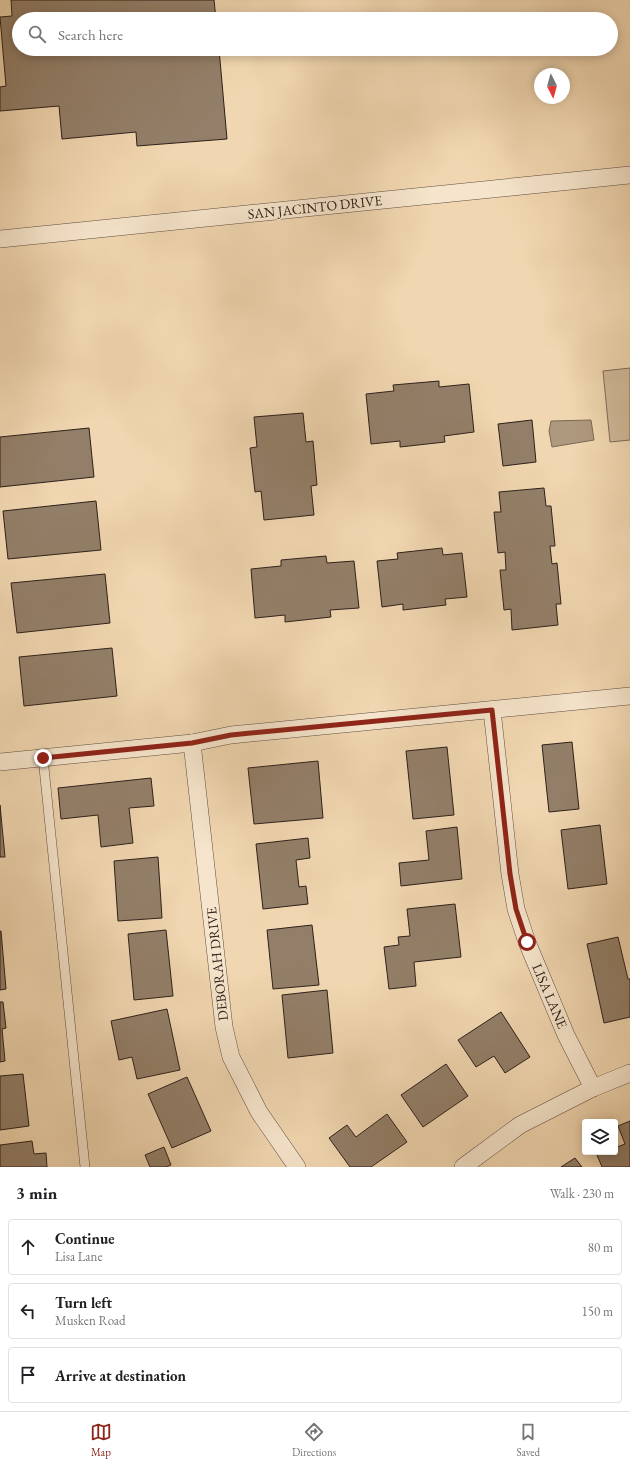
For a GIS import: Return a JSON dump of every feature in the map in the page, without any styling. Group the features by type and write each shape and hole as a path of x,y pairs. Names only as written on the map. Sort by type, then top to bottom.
{"street":[{"name":"SAN JACINTO DRIVE","path":"0,239 630,175"},
{"path":"0,762 192,743 231,735 630,696"},
{"name":"LISA LANE","path":"492,710 510,874 516,909 527,942 566,1035 592,1088"},
{"name":"DEBORAH DRIVE","path":"192,743 224,1028 231,1057 259,1112 297,1167"},
{"path":"463,1167 520,1125 592,1088 630,1073"}],"lane":[{"path":"43,758 85,1167"}],"shaded area":[{"path":"630,368 630,440 610,442 603,371"},
{"path":"591,420 594,440 552,447 549,431 551,421"}],"building":[{"path":"11,0 214,0 215,12 12,12 12,16"},
{"path":"12,16 12,56 220,56 227,139 137,146 136,132 62,139 59,106 0,111 0,87 6,86 0,17"},
{"path":"439,381 439,387 469,384 474,432 444,436 445,442 400,447 400,441 371,444 366,394 394,391 393,385"},
{"path":"303,413 306,442 313,441 317,485 311,486 314,515 264,520 261,491 255,492 250,448 257,447 254,417"},
{"path":"532,420 536,462 503,466 498,424"},
{"path":"89,428 94,477 0,487 0,437"},
{"path":"544,488 546,506 551,506 555,546 550,546 552,564 557,563 561,604 556,604 558,625 512,630 511,609 504,610 500,570 506,570 505,552 498,553 494,512 501,512 499,492"},
{"path":"96,501 101,550 8,559 3,511"},
{"path":"442,548 443,555 462,553 467,597 445,599 446,605 403,610 403,604 382,607 377,561 398,559 397,553"},
{"path":"326,556 327,563 354,561 359,608 330,610 331,617 285,622 285,615 255,618 251,569 281,566 281,560"},
{"path":"105,574 110,623 17,633 11,583"},
{"path":"112,648 117,696 24,706 19,657"},
{"path":"572,742 579,809 549,812 542,745"},
{"path":"447,747 454,815 413,819 406,751"},
{"path":"318,761 323,818 254,824 248,768"},
{"path":"151,778 154,806 129,808 133,843 101,847 98,815 61,819 58,788"},
{"path":"0,805 5,857 0,857"},
{"path":"600,825 607,884 568,889 561,830"},
{"path":"457,827 462,879 401,886 399,863 429,860 426,831"},
{"path":"308,838 310,858 296,860 299,887 306,886 308,904 263,909 256,844"},
{"path":"158,857 162,918 118,921 114,861"},
{"path":"455,904 461,957 414,962 416,986 389,989 384,947 399,945 398,937 410,936 407,909"},
{"path":"312,925 319,985 273,989 267,930"},
{"path":"166,930 173,996 134,1000 128,934"},
{"path":"0,931 6,989 0,990"},
{"path":"618,937 628,979 630,979 630,1017 604,1023 587,944"},
{"path":"327,990 333,1053 288,1058 282,995"},
{"path":"0,1002 3,1002 6,1028 2,1029 5,1061 0,1062"},
{"path":"167,1009 180,1070 137,1079 132,1057 119,1060 111,1021"},
{"path":"501,1012 530,1057 505,1073 494,1056 476,1067 458,1040"},
{"path":"446,1064 468,1096 423,1127 401,1095"},
{"path":"23,1074 29,1126 0,1130 0,1076"},
{"path":"187,1077 211,1131 172,1148 148,1094"},
{"path":"387,1114 407,1142 371,1167 350,1167 329,1138 347,1125 356,1137"},
{"path":"630,1121 630,1167 602,1167 597,1155 618,1155 618,1147 625,1144 618,1126"},
{"path":"32,1141 34,1154 46,1153 47,1167 0,1167 0,1145"},
{"path":"164,1147 171,1165 166,1167 150,1167 145,1155"},
{"path":"575,1158 582,1167 561,1167"}],"route":[{"path":"43,758 192,743 231,735 492,710 510,874 516,909 527,942"}]}
